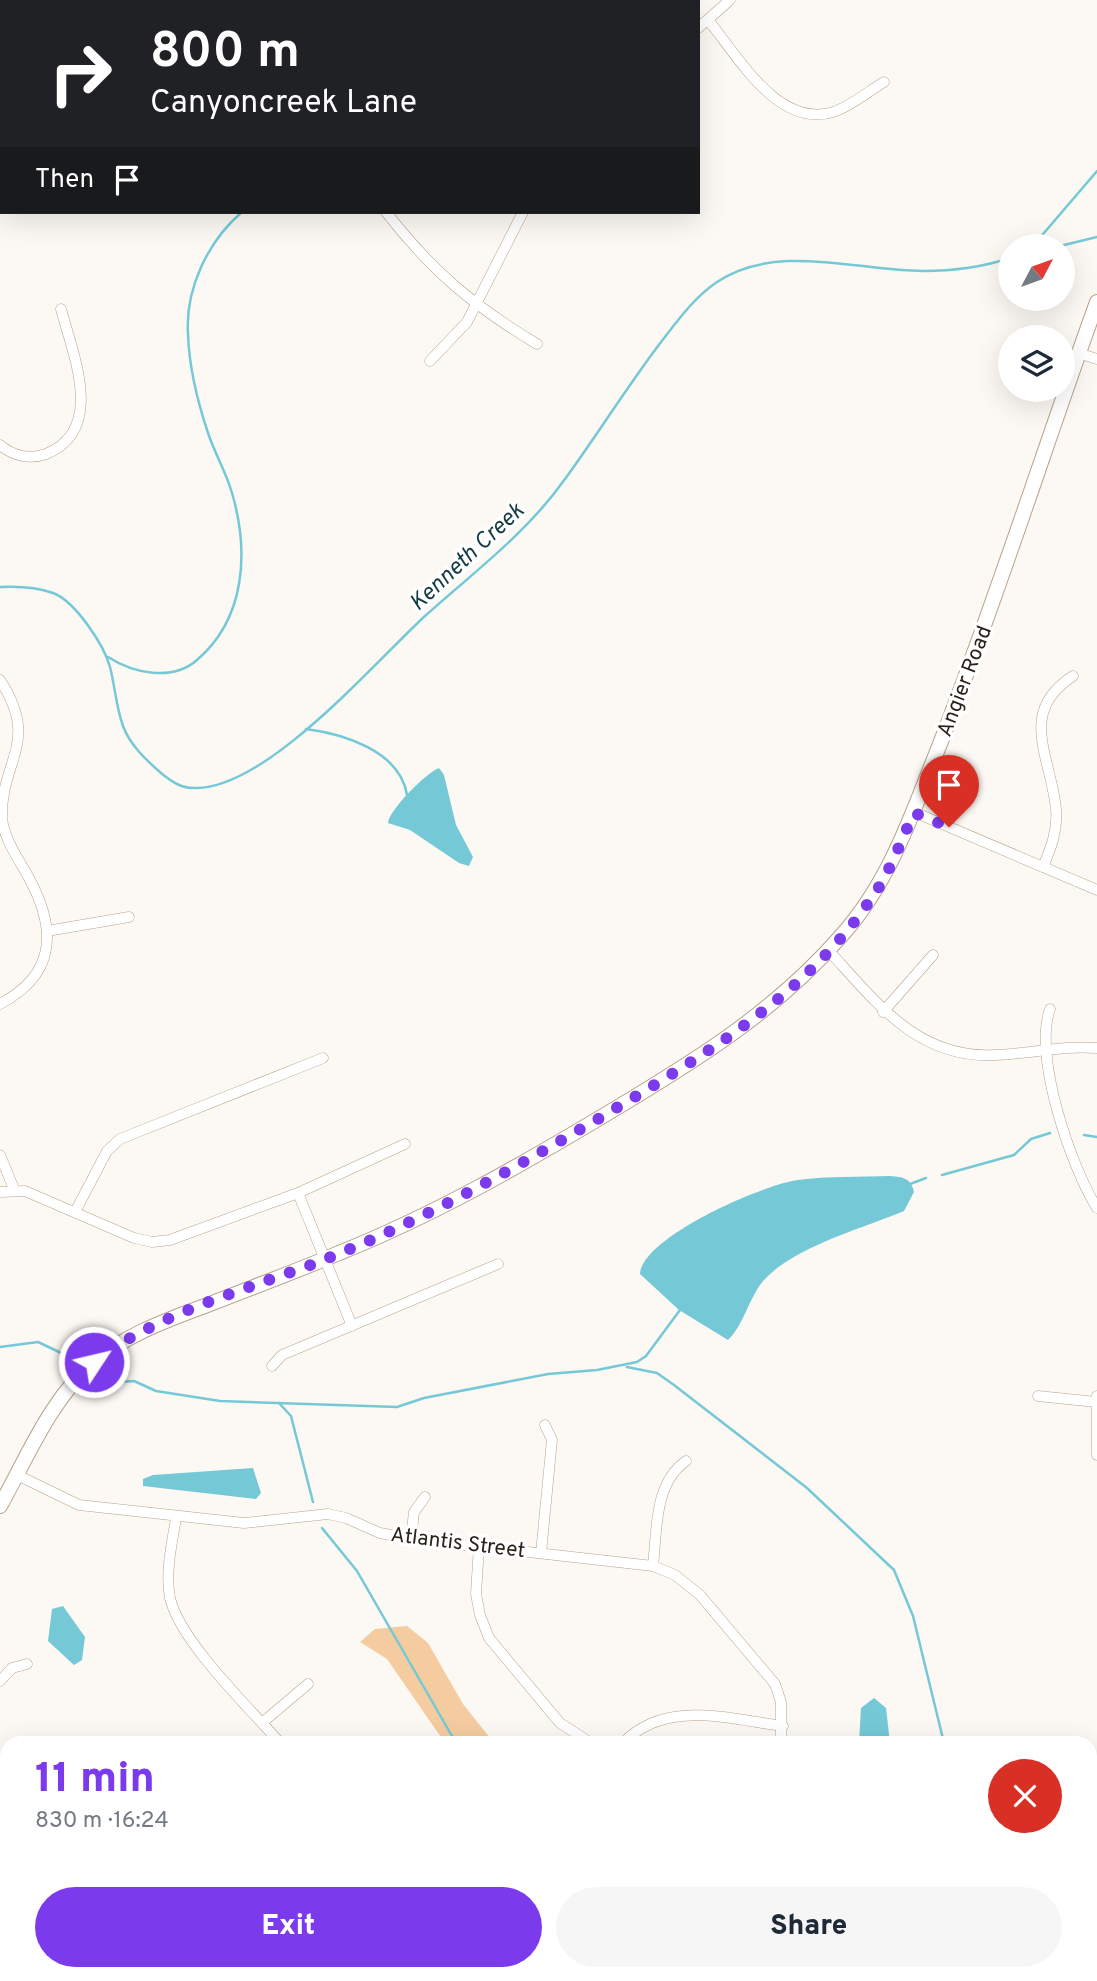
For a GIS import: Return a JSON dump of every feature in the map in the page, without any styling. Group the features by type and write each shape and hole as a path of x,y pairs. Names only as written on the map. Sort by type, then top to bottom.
{"street":[{"path":"700,26 730,0"},
{"path":"708,20 772,97 801,115 834,112 884,82"},
{"path":"388,214 435,270 477,304 537,344"},
{"path":"430,361 467,322 522,214"},
{"name":"Angier Road","path":"0,1506 62,1396 82,1372 108,1351 168,1320 325,1259 461,1197 653,1086 767,1010 829,951 877,890 914,813 964,686 1097,302"},
{"path":"0,445 17,456 40,456 60,448 73,435 82,413 80,380 61,309"},
{"path":"1078,353 1097,359"},
{"path":"1043,867 1052,845 1057,819 1043,750 1043,716 1051,692 1073,676"},
{"path":"0,680 9,694 19,722 5,786 2,818 10,845 39,899 47,931 47,949 37,975 21,992 0,1004"},
{"path":"914,813 1097,890"},
{"path":"47,931 129,917"},
{"path":"829,951 883,1012 916,1037 956,1052 996,1055 1047,1048 1097,1048"},
{"path":"883,1012 933,955"},
{"path":"1050,1009 1046,1021 1047,1048 1062,1128 1097,1208"},
{"path":"75,1212 107,1151 120,1139 323,1058"},
{"path":"0,1192 14,1189 25,1191 134,1238 152,1242 190,1235 298,1194 405,1144"},
{"path":"0,1155 14,1189"},
{"path":"298,1194 352,1326"},
{"path":"272,1366 282,1355 498,1264"},
{"path":"1038,1396 1097,1399 1097,1455"},
{"path":"541,1553 552,1440 545,1425"},
{"path":"653,1566 660,1504 667,1481 686,1461"},
{"name":"Atlantis Street","path":"18,1475 79,1505 176,1518 244,1523 328,1514 346,1518 380,1533 411,1539 653,1566 676,1575 700,1595 775,1684 781,1702 782,1736"},
{"path":"411,1539 414,1512 425,1497"},
{"path":"176,1518 168,1584 176,1615 197,1646 274,1736"},
{"path":"479,1546 477,1594 480,1615 489,1638 560,1723 580,1736"},
{"path":"0,1681 12,1668 27,1664"},
{"path":"263,1722 308,1684"},
{"path":"629,1736 635,1730 675,1714 783,1726"}],"shaded area":[{"path":"407,1626 428,1643 463,1704 488,1736 440,1736 387,1659 360,1642 375,1629"}],"water":[{"path":"439,768 444,775 456,825 473,857 469,866 459,863 410,830 388,823 409,792"},
{"path":"890,1176 906,1179 913,1187 914,1192 904,1211 811,1248 777,1268 754,1294 738,1327 728,1340 679,1310 640,1274 646,1260 661,1244 682,1229 759,1191 798,1180"},
{"path":"253,1468 261,1493 256,1499 143,1486 143,1479 153,1475"},
{"path":"63,1606 85,1637 82,1660 74,1665 48,1641 52,1609"},
{"path":"874,1698 886,1708 889,1736 859,1736 861,1708"}],"waterway":[{"path":"1043,234 1097,171"},
{"path":"108,657 129,667 153,673 187,667 213,643 226,624 234,604 239,582 241,538 230,485 211,441 198,397 190,359 188,317 195,283 209,251 240,214"},
{"name":"Kenneth Creek","path":"1075,242 1097,237"},
{"name":"Kenneth Creek","path":"0,587 27,587 53,593 79,614 107,658 126,733 139,752 161,773 173,782 187,787 197,788 225,782 287,746 349,691 425,616 517,535 565,479 678,320 717,282 740,270 765,263 791,261 923,271 967,268 998,261"},
{"path":"306,729 353,740 382,756 394,767 407,795"},
{"path":"942,1175 1014,1155 1031,1139 1050,1133"},
{"path":"1084,1135 1097,1137"},
{"path":"910,1184 926,1178"},
{"path":"98,1376 118,1382 134,1381 156,1391 220,1401 397,1407 424,1398 548,1374 597,1370 637,1362 646,1356 680,1310"},
{"path":"0,1347 38,1342 76,1360"},
{"path":"627,1367 657,1373 674,1385 807,1488 894,1570 913,1616 942,1736"},
{"path":"279,1403 291,1416 313,1502"},
{"path":"322,1528 357,1571 452,1736"}],"route":[{"path":"94,1362 132,1336 149,1328 395,1230 505,1174 664,1079 767,1010 809,972 869,903 887,873 914,813 949,827"}]}
